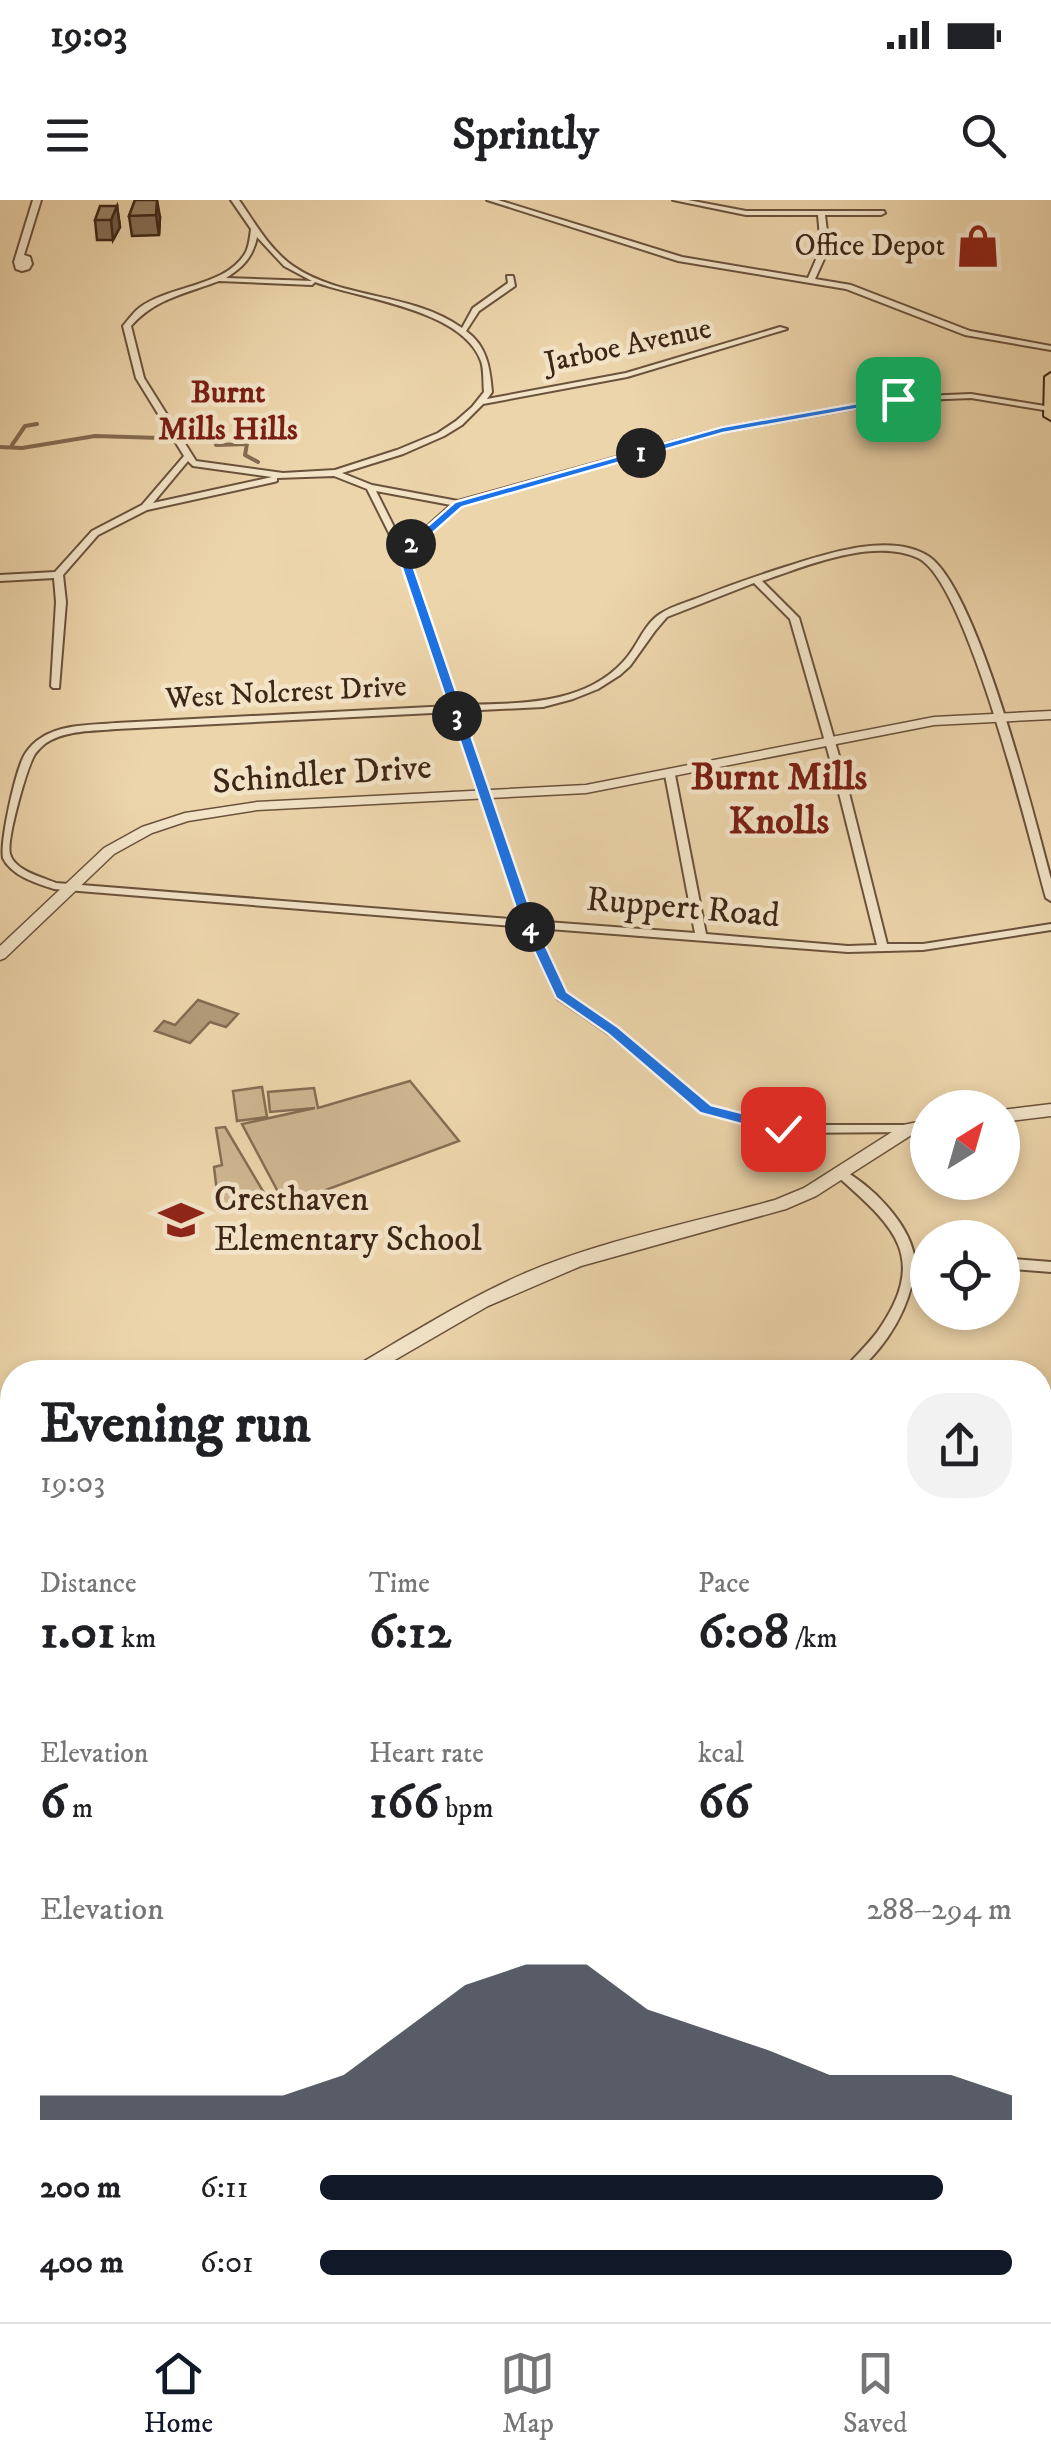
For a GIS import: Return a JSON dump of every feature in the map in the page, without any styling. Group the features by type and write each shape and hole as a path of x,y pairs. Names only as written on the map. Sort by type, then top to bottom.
{"main road":[{"path":"1051,376 1051,416"}],"street":[{"path":"19,260 37,200"},
{"path":"235,200 288,266 320,283 465,328 488,364 488,392 482,402 460,421 423,442 335,473 283,476 212,469 186,458 140,378 127,326 142,306 218,279 248,258 255,228"},
{"path":"491,200 680,259 868,293 968,333 1051,348"},
{"path":"677,200 746,213 881,213"},
{"path":"812,280 825,248 820,214"},
{"path":"465,328 476,310 512,284 510,278"},
{"path":"218,279 320,283"},
{"name":"Jarboe Avenue","path":"482,402 628,375 783,329"},
{"path":"403,553 458,504 722,430 943,394 1050,408"},
{"path":"145,507 186,458"},
{"path":"335,473 370,487 458,504"},
{"path":"0,578 58,575 95,534 145,507 283,476"},
{"path":"370,487 403,553 528,923 561,995 613,1031 706,1109 783,1129 908,1129"},
{"name":"West Nolcrest Drive","path":"71,887 34,879 5,854 6,829 28,758 33,747 56,734 116,726 543,704 587,691 625,666 649,628 664,615 854,550 890,548 925,558 947,579 1000,717"},
{"path":"56,686 61,602 58,575"},
{"path":"758,582 794,618 830,738 883,948"},
{"name":"Schindler Drive","path":"0,955 120,843 184,817 257,806 586,788 670,775 830,738 934,721 1051,715"},
{"path":"1000,717 1051,898"},
{"path":"670,775 701,937"},
{"name":"Ruppert Road","path":"71,887 883,948 1051,927"},
{"path":"1020,1114 1051,1110"},
{"path":"381,1360 482,1301 576,1260 780,1206 908,1129"},
{"path":"840,1173 887,1214 907,1247 900,1306 890,1325 860,1360"},
{"path":"1020,1264 1051,1267"}],"shaded area":[{"path":"198,1000 238,1014 226,1027 210,1022 190,1043 155,1031 164,1021 175,1025"},
{"path":"410,1081 459,1141 285,1205 242,1124 315,1108 270,1112 268,1092 314,1088 318,1108"},
{"path":"262,1087 267,1117 237,1121 233,1091"},
{"path":"225,1127 270,1203 219,1209 214,1167 222,1165 216,1128"}],"building":[{"path":"135,200 157,200 156,215 129,216"},
{"path":"100,206 117,206 111,220 95,220"}],"waterway":[{"path":"12,445 25,426 37,424"},
{"path":"185,435 212,432 216,445 247,444 245,455 258,462"},
{"path":"0,447 22,448 95,436 161,438"}],"place":[{"name":"Office Depot","path":"978,246"},
{"name":"Cresthaven Elementary School","path":"181,1220"}],"district":[{"name":"Burnt Mills Hills","path":"228,412"},
{"name":"Burnt Mills Knolls","path":"779,800"}],"route":[{"path":"783,1129 706,1109 613,1031 561,995 528,923 526,907 403,553 458,504 485,500 722,430 898,399"}]}
